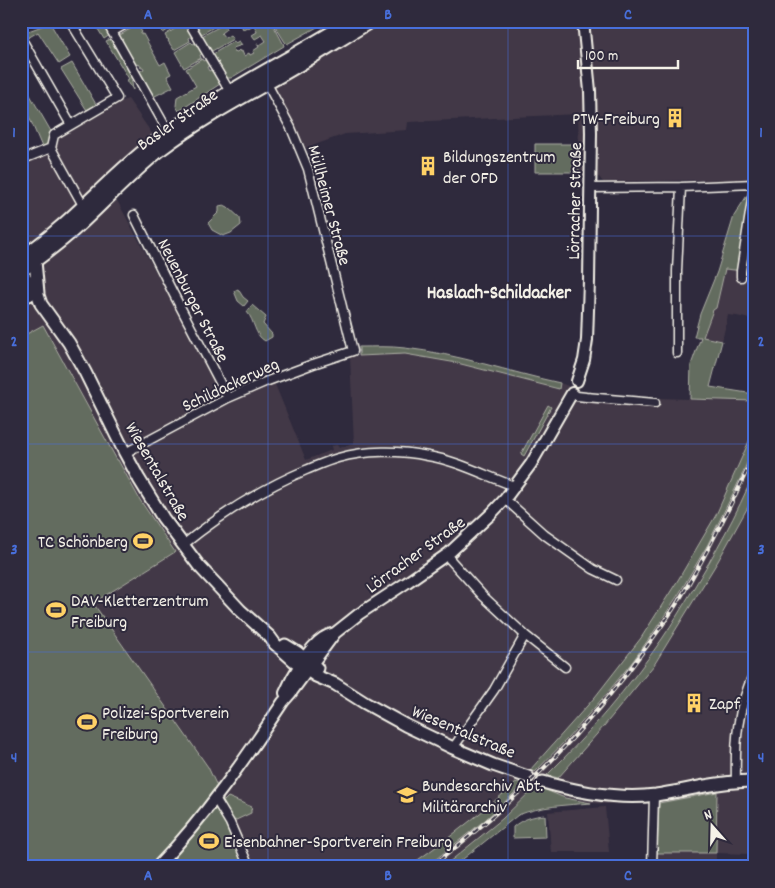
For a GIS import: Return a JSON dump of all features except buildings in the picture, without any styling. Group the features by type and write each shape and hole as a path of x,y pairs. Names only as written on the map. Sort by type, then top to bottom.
{"main road":[{"name":"Basler Straße","path":"21,258 46,240 145,150 169,133 230,92 264,79 371,21"},
{"name":"Basler Straße","path":"21,271 66,237 133,172 161,149 348,22"},
{"path":"30,294 35,261"},
{"name":"Wiesentalstraße","path":"21,276 25,277 30,294 69,343 125,453 154,504 182,545 208,577 240,610 270,637 278,640 306,665 365,703 453,748 528,777"},
{"path":"543,782 563,788 610,795 632,796 654,795 736,781 754,781"}],"street":[{"path":"70,21 117,98 54,135 51,148 84,206"},
{"path":"106,21 169,133"},
{"path":"112,32 132,21"},
{"path":"188,21 230,92"},
{"name":"Lörracher Straße","path":"576,381 584,360 587,340 591,188 590,91 583,21"},
{"path":"24,43 71,125"},
{"name":"Müllheimer Straße","path":"264,79 291,128 308,169 353,351"},
{"path":"21,160 51,148"},
{"path":"591,188 754,186 741,278"},
{"path":"677,354 677,271 681,187"},
{"name":"Neuenburger Straße","path":"134,215 228,398"},
{"name":"Schildackerweg","path":"125,453 228,398 265,382 353,351"},
{"path":"572,393 577,396 655,403"},
{"name":"Lörracher Straße","path":"157,867 215,798 283,702 285,692 306,665 335,633 359,614 446,556 484,522 505,499 531,464 572,393"},
{"path":"182,545 203,529 262,492 324,462 346,456 378,452 399,452 430,456 514,486"},
{"path":"505,499 545,535 594,569 616,580"},
{"path":"446,556 483,596 525,635 565,667"},
{"path":"453,748 494,690 525,635"},
{"path":"736,781 735,760 738,719 754,673"},
{"path":"652,867 654,795"},
{"path":"215,798 230,823 249,867"}],"shaded area":[{"path":"339,21 754,21 754,179 603,182 599,177 580,177 578,114 408,122 407,130 345,134 306,148 261,65"},
{"path":"128,99 155,138 114,195 227,403 274,382 306,460 332,450 331,446 337,445 339,448 354,444 350,356 405,354 457,363 559,389 560,383 584,392 603,395 754,401 754,430 752,436 716,515 678,580 641,638 595,697 530,770 535,772 568,738 608,692 653,633 708,544 754,446 754,473 735,517 662,639 629,685 548,775 558,778 654,665 754,496 754,854 716,853 717,793 658,803 606,804 565,798 536,787 502,819 443,867 426,867 485,820 524,783 517,782 447,839 408,867 254,867 208,767 93,603 175,552 140,500 43,325 21,337 21,162 52,148 59,134"},
{"path":"754,266 754,320 728,315 722,341 703,337 713,310 716,308 725,269 752,272"},
{"path":"605,807 609,852 551,852 548,812"},
{"path":"657,853 716,853 716,867 657,867"}],"green space":[{"path":"93,21 103,21 110,35 104,39"},
{"path":"158,21 179,21 180,23 163,33"},
{"path":"194,21 222,21 222,22 202,34"},
{"path":"239,21 271,21 284,46 231,78 227,78 213,54 234,41 235,43 239,41 242,45 233,48 234,51 242,51 244,56 249,53 250,55 259,47 257,44 260,45 266,41 262,35 255,39 252,35 257,32 254,25 243,29"},
{"path":"272,21 300,21 301,23 303,21 328,21 287,44"},
{"path":"50,23 70,57 59,64 38,32 26,39 23,33"},
{"path":"224,24 226,29 221,33 225,38 230,35 233,39 212,51 202,36"},
{"path":"137,25 142,32 141,35 143,34 160,65 165,62 171,74 167,76 173,87 153,97 138,72 144,69 143,67 139,64 135,67 118,37"},
{"path":"181,25 183,27 187,25 193,35 189,38 190,41 174,50 165,35"},
{"path":"112,38 128,68 133,90 127,80 129,79 106,41"},
{"path":"191,42 193,44 197,42 203,53 200,55 201,58 184,68 175,52"},
{"path":"202,59 203,61 207,59 210,65 207,67 209,71 213,69 220,84 179,111 176,106 177,97 196,86 186,69"},
{"path":"72,63 97,106 88,112 61,69"},
{"path":"26,88 52,133 46,147 42,147 21,98 21,91"},
{"path":"535,144 579,144 579,172 535,172"},
{"path":"748,194 754,194 753,272 725,269 716,308 713,310 703,337 722,341 710,387 754,394 754,401 690,399 691,365 701,337 694,337 700,314 717,272 734,216"},
{"path":"224,205 240,218 241,225 231,233 223,236 212,230 208,223 219,212 219,206"},
{"path":"238,289 248,301 244,306 238,301 234,291"},
{"path":"252,305 266,317 263,324 272,334 272,337 265,341 257,332 247,312"},
{"path":"43,325 140,500 175,552 93,603 208,767 224,801 228,797 252,807 251,813 234,821 254,867 21,867 21,337"},
{"path":"359,347 399,347 444,354 560,383 559,389 457,363 405,354 359,356"},
{"path":"548,405 551,407 524,456 521,454"},
{"path":"754,430 754,446 708,544 653,633 608,692 568,738 535,772 530,770 595,697 641,638 716,515"},
{"path":"754,473 754,496 718,561 654,665 558,778 547,775 608,710 662,639 717,548"},
{"path":"517,782 525,783 485,820 426,867 408,867 447,839"},
{"path":"536,786 565,798 591,803 563,805 518,815 453,867 443,867 502,819"},
{"path":"717,792 716,853 657,853 659,803"},
{"path":"545,815 546,837 513,838 513,827 516,824 528,818"}],"railway":[{"path":"431,867 491,817 547,765 574,737 623,678 664,623 684,591 723,520 754,455"}],"place":[{"name":"PTW-Freiburg","path":"675,118"},
{"name":"Bildungszentrum der OFD","path":"428,166"},
{"name":"TC Schönberg","path":"143,541"},
{"name":"DAV-Kletterzentrum Freiburg","path":"56,610"},
{"name":"Zapf","path":"694,703"},
{"name":"Polizei-Sportverein Freiburg","path":"87,722"},
{"name":"Bundesarchiv Abt. Militärarchiv","path":"407,795"},
{"name":"Eisenbahner-Sportverein Freiburg","path":"209,841"}],"district":[{"name":"Haslach-Schildacker","path":"499,291"}]}
